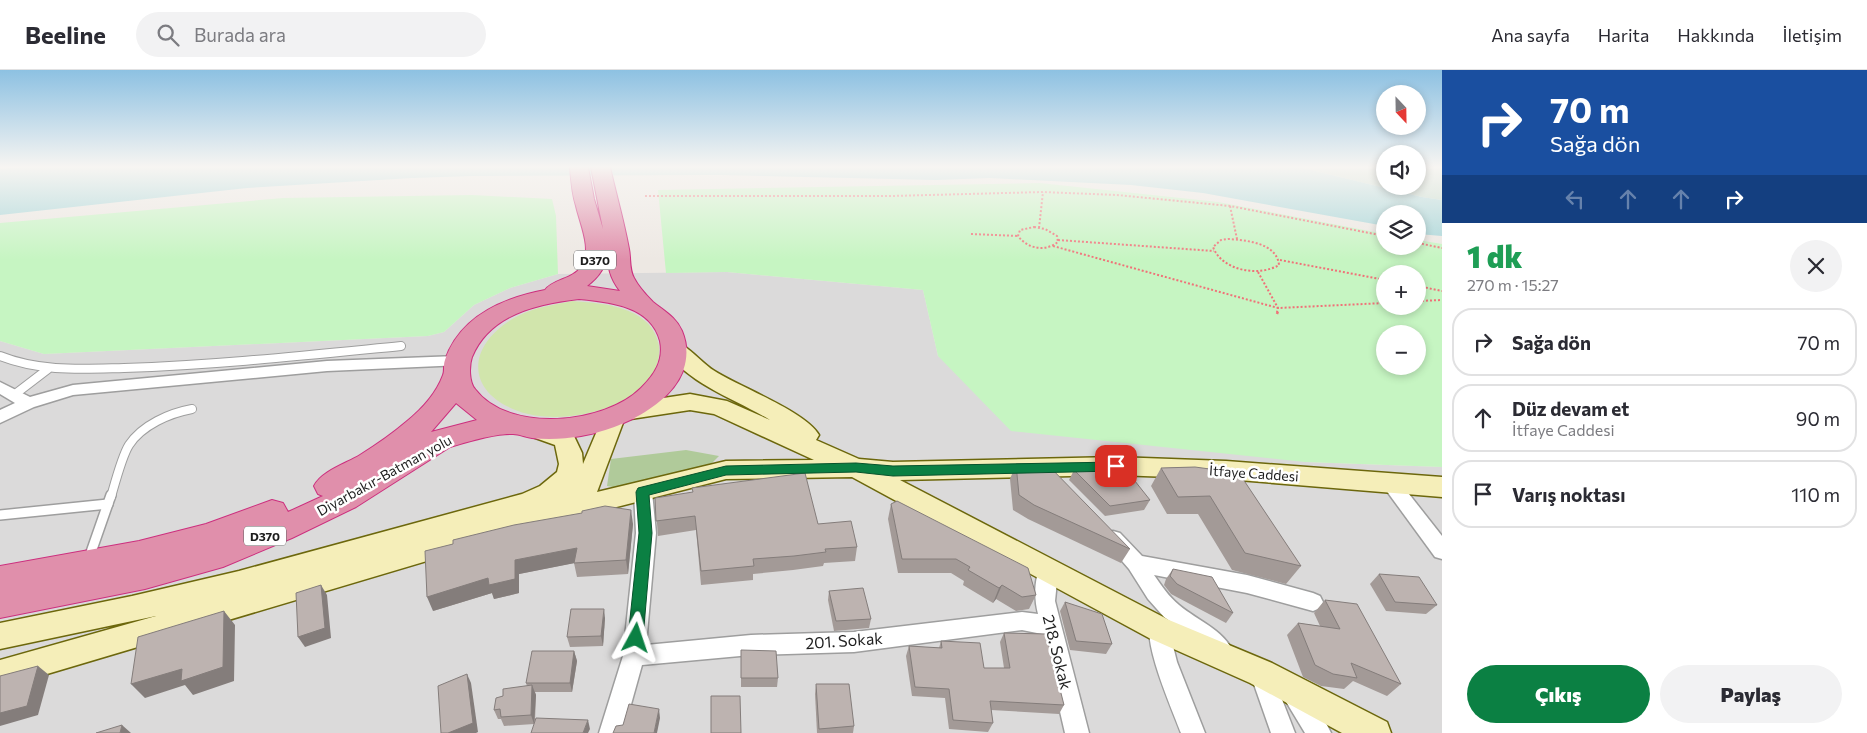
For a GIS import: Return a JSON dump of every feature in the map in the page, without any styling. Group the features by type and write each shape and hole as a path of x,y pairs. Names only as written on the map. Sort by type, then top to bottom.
{"highway":[{"name":"D370","path":"547,295 581,280 590,270 595,260 592,229 584,198"},
{"name":"D370","path":"606,198 618,250 619,269 624,281 644,307"},
{"path":"579,292 610,294 638,303 644,307 659,317 672,335 674,357 665,380 644,401 618,415 574,428 523,426 499,421 473,405 459,384 458,366 468,339 488,319 516,304 547,295 579,292"},
{"name":"Diyarbakır-Batman yolu","path":"0,580 146,555 247,524 331,485 377,457 414,431 438,409 458,366"},
{"name":"Diyarbakır-Batman yolu","path":"0,603 144,576 211,557 281,529 345,499 440,440 465,432 523,426"}],"street":[{"path":"673,347 688,364 701,374 773,411 856,468"},
{"path":"0,417 22,399 73,390 327,366 458,366"},
{"path":"0,387 22,399"},
{"path":"558,512 584,494 618,415 690,402 719,407 856,468 1159,629 1261,673 1375,733"},
{"path":"0,636 132,609 239,583 528,502 551,493 566,482 570,467 570,452 565,440 523,426"},
{"name":"İtfaye Caddesi","path":"856,468 893,471 1116,466 1226,470 1392,485 1442,487"},
{"path":"1043,467 1063,488"},
{"path":"0,674 558,512 726,470 856,468"},
{"path":"1392,485 1442,550"},
{"path":"611,733 634,656 646,533 643,492"},
{"path":"1103,529 1136,563 1155,593 1171,611 1206,634 1229,659"},
{"path":"1136,563 1246,584 1313,602"},
{"name":"218. Sokak","path":"1048,571 1045,601 1077,733"},
{"name":"201. Sokak","path":"634,656 751,645 854,642 1022,621 1052,626"},
{"path":"1159,629 1166,662 1194,733"},
{"path":"1261,673 1282,733"},
{"path":"1287,687 1318,733"}],"lane":[{"path":"0,356 18,364 48,368 158,368 401,346"},
{"path":"22,399 48,368"},
{"path":"86,565 129,445 147,428 160,420 172,414 192,409"},
{"path":"0,515 108,504"}],"path":[{"path":"1040,228 1043,198"},
{"path":"1147,198 1230,206 1376,234"},
{"path":"1230,206 1237,239"},
{"path":"1018,236 1018,233 1023,228 1040,228 1050,231 1058,240 1214,251 1225,262 1235,267 1258,272 1275,269 1279,265 1280,260"},
{"path":"970,234 1018,236 1024,242 1035,247 1053,246 1278,308 1376,303"},
{"path":"1214,251 1213,247 1221,240 1237,239 1264,246 1272,251 1280,260 1376,278"},
{"path":"1053,246 1058,240"},
{"path":"1426,245 1442,248"},
{"path":"1258,272 1278,308 1277,314"},
{"path":"1426,288 1442,291"},
{"path":"1426,301 1442,300"}],"shaded area":[{"path":"727,272 923,290 938,356 1305,462 1442,467 1442,733 0,733 0,341 44,354 428,336 444,332 474,305 510,288 558,274"}],"green space":[{"path":"283,198 552,199 556,216 558,274 510,288 474,305 444,332 428,336 44,354 0,341 0,223"},
{"path":"659,198 1180,198 1218,202 1376,232 1376,255 1426,255 1426,241 1442,244 1442,467 1305,462 1011,431 938,356 923,290 727,272 666,273"},
{"path":"572,301 612,306 637,315 647,323 655,333 659,346 658,360 653,374 642,387 628,398 611,406 572,416 552,417 534,415 518,411 500,402 487,391 480,379 478,365 481,352 489,339 501,327 524,313"},
{"path":"686,450 719,456 711,464 618,488 607,486 611,459"}],"water":[{"path":"0,198 156,198 0,215"},
{"path":"1230,198 1428,198 1442,200 1442,236 1426,235 1426,205 1376,205 1376,224"}],"building":[{"path":"1016,464 1047,464 1130,549 1034,505 1019,495"},
{"path":"1195,467 1239,473 1301,566 1245,553 1210,496 1178,497 1161,468"},
{"path":"1074,470 1127,471 1150,500 1110,506"},
{"path":"805,473 818,524 851,521 857,547 825,549 826,552 794,556 753,559 754,566 701,571 695,516 656,521 655,498 693,492 692,488"},
{"path":"897,501 1028,568 1036,595 1022,597 1002,585 999,588 968,570 970,567 956,559 902,559 891,504"},
{"path":"605,506 631,510 626,560 574,563 577,548 515,560 515,579 489,585 488,578 427,597 425,551 453,544 453,540 514,525 582,513 582,511"},
{"path":"1173,569 1212,577 1233,613 1177,584 1170,576"},
{"path":"1379,574 1419,577 1437,605 1395,602"},
{"path":"321,585 325,628 298,637 296,593"},
{"path":"863,588 871,619 836,621 829,591"},
{"path":"1325,600 1357,604 1401,684 1351,663 1357,678 1333,674 1315,665 1298,623 1340,629"},
{"path":"1065,602 1102,614 1112,644 1076,641"},
{"path":"571,609 604,609 601,636 567,637"},
{"path":"224,611 223,667 181,681 182,669 131,684 138,637"},
{"path":"1004,633 1046,634 1064,705 990,701 993,723 953,720 949,689 915,687 909,646 942,648 941,641 980,643 984,668 1010,668"},
{"path":"741,650 776,651 778,678 741,678"},
{"path":"532,651 574,651 570,683 526,683"},
{"path":"38,666 27,706 0,713 0,676"},
{"path":"467,674 473,723 448,733 441,733 438,686"},
{"path":"816,684 849,684 854,726 819,729"},
{"path":"532,685 531,715 501,717 500,709 494,710 496,698 503,696 503,689"},
{"path":"711,696 740,696 741,733 711,733"},
{"path":"629,704 659,709 654,733 613,733 616,726 623,725"},
{"path":"536,718 588,720 583,733 531,733"},
{"path":"122,725 120,733 96,733"}],"route":[{"path":"636,638 646,533 643,492 726,470 856,468 893,471 1116,466"}]}
